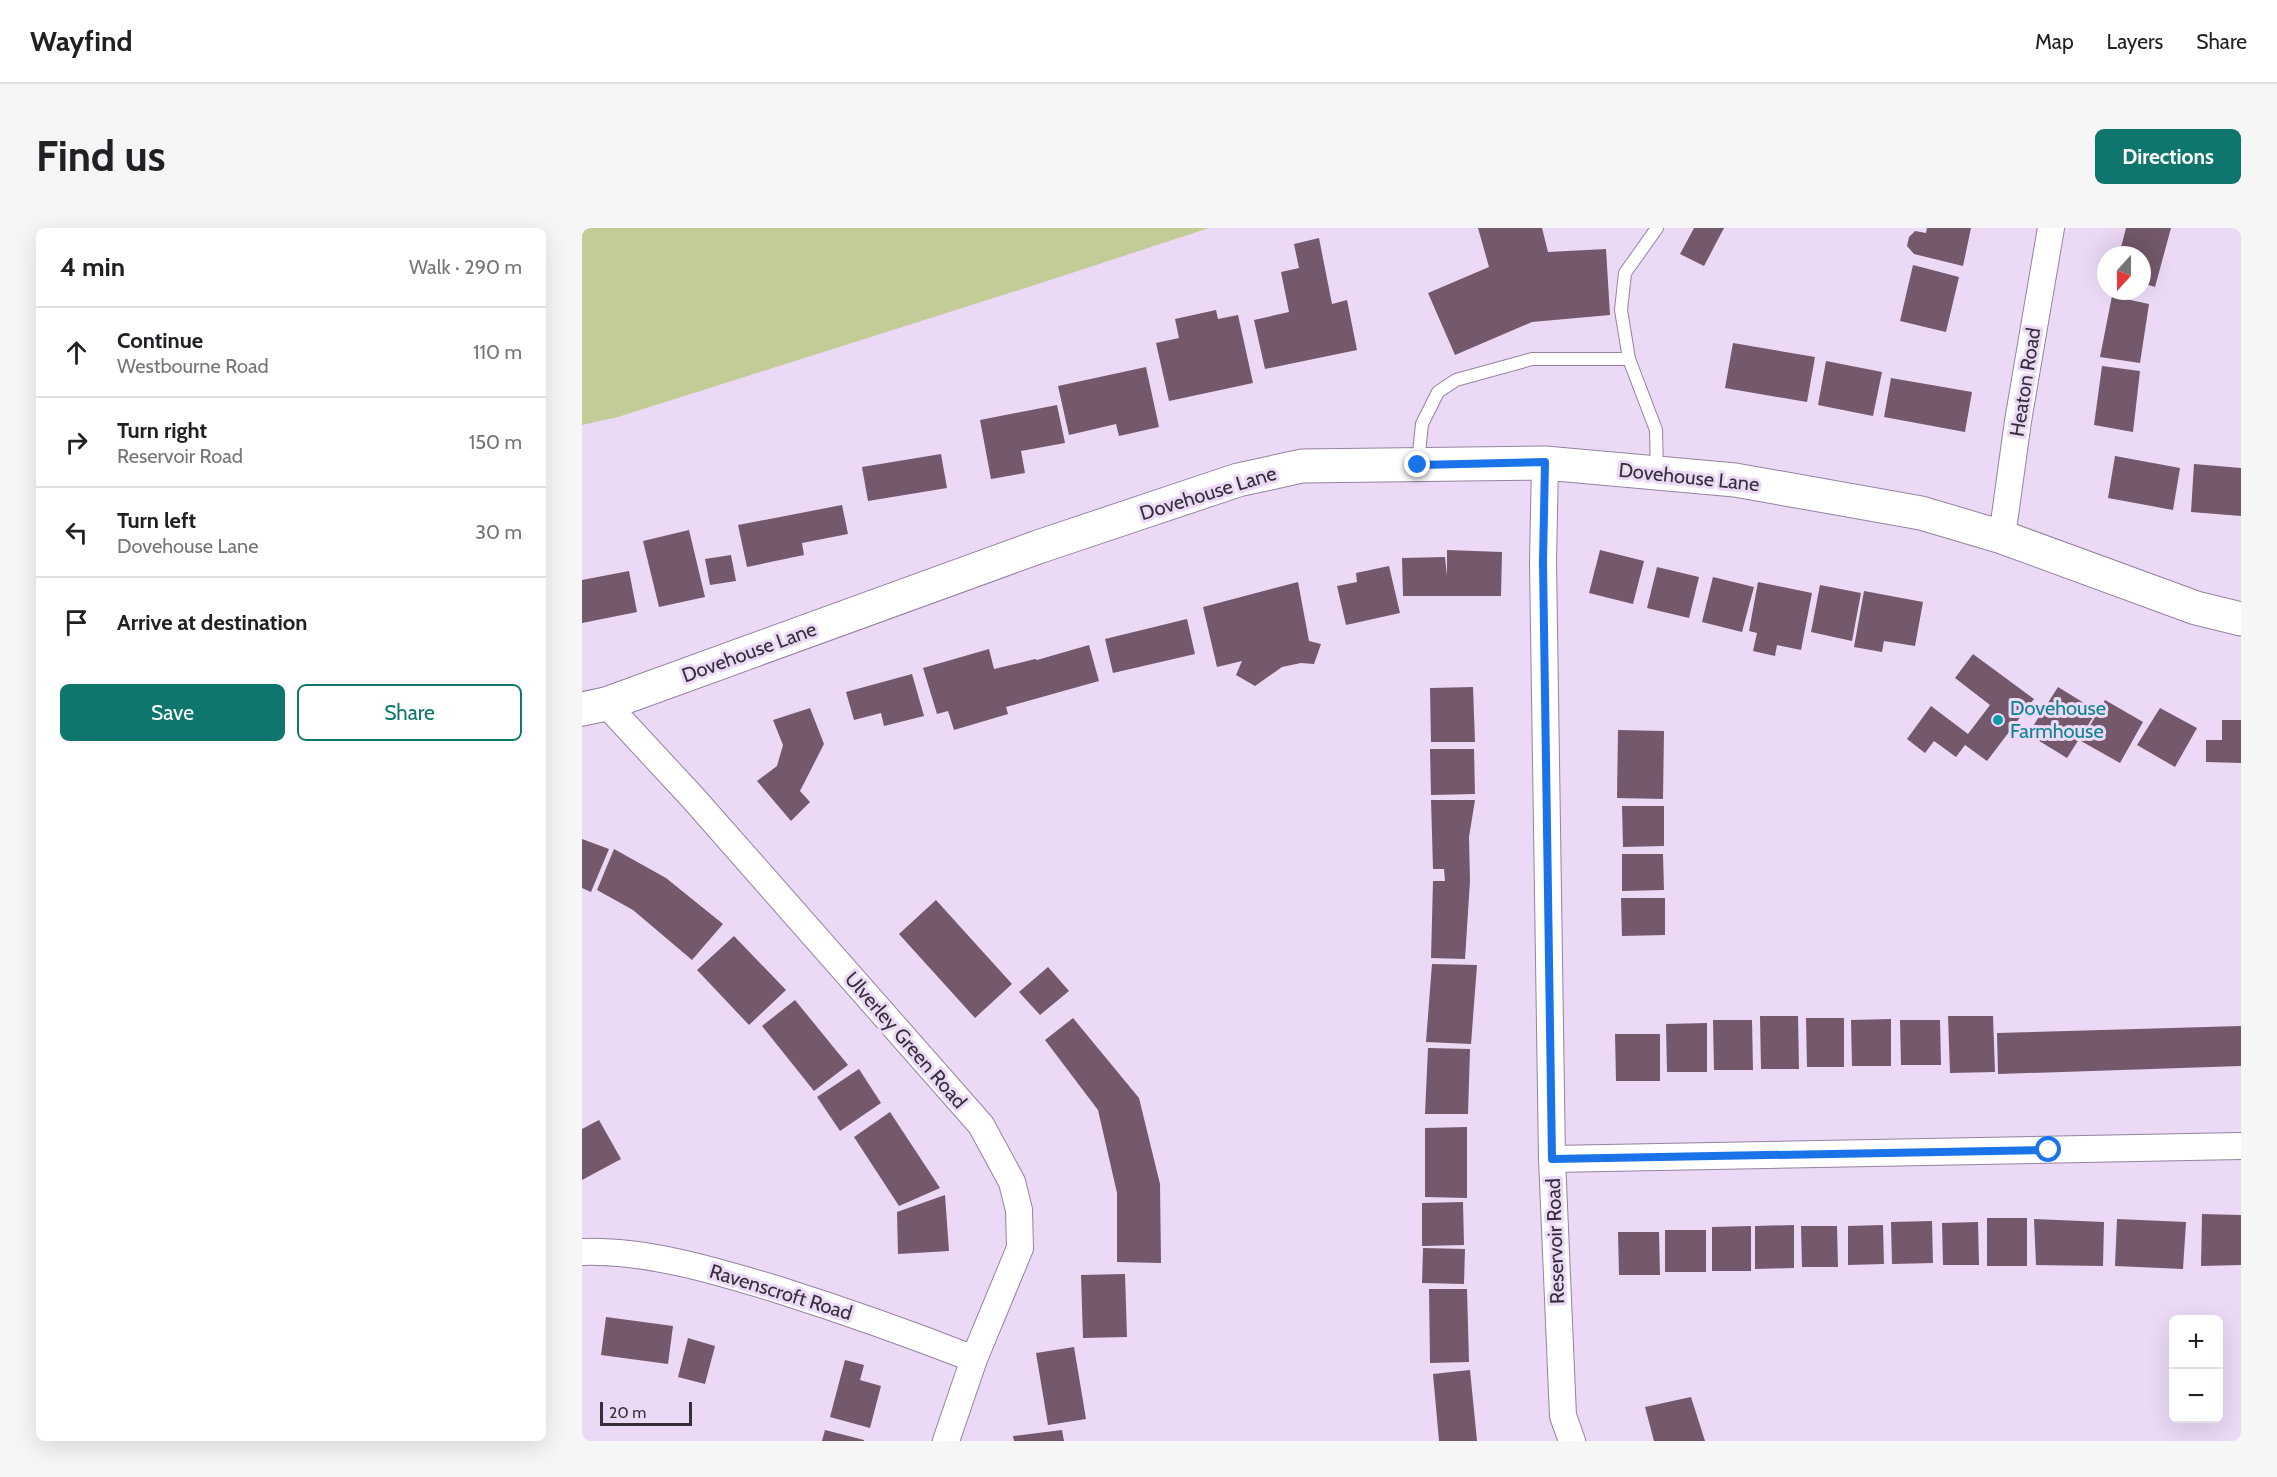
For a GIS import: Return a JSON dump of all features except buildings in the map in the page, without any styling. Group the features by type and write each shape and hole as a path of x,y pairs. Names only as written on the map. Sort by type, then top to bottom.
{"street":[{"name":"Heaton Road","path":"2002,537 2018,421 2051,228"},
{"name":"Dovehouse Lane","path":"594,706 1027,551 1238,480 1302,466 1545,462 1735,480 1921,513 2002,537 2196,608 2241,619"},
{"name":"Reservoir Road","path":"1545,462 1543,562 1552,1159 1563,1416 1572,1441"},
{"name":"Ulverley Green Road","path":"594,706 694,799 981,1125 1012,1182 1019,1210 1020,1248 974,1359 946,1441"},
{"path":"1552,1159 2241,1146"},
{"name":"Ravenscroft Road","path":"582,1252 611,1251 734,1276 877,1321 974,1359"}],"lane":[{"path":"1657,228 1625,273 1621,310 1629,359 1656,430 1657,473"},
{"path":"1418,465 1422,424 1438,392 1456,380 1532,359 1629,359"}],"green space":[{"path":"582,228 1209,228 618,417 582,425"}],"place":[{"name":"Dovehouse Farmhouse","path":"1998,720"}],"route":[{"path":"1418,465 1545,462 1543,562 1552,1159 2049,1150"}]}
